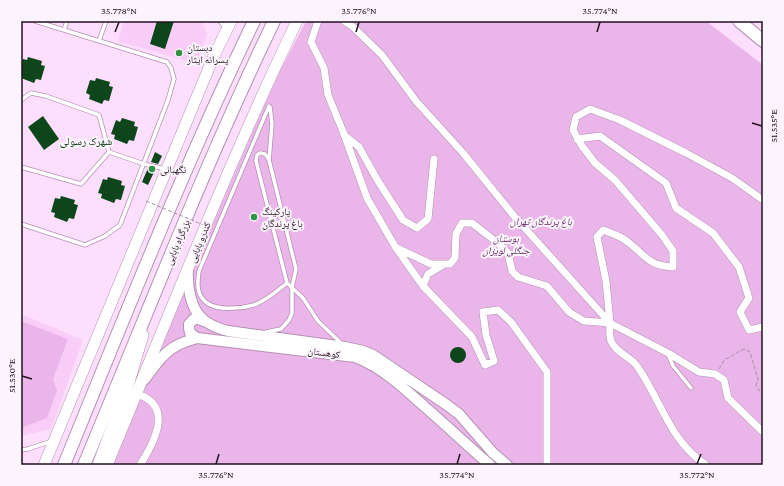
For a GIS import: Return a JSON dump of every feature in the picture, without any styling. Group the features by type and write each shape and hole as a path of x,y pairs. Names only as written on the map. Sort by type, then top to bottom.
{"highway":[{"name":"بزرگراه بابایی","path":"64,465 171,206 232,66 254,21"},
{"name":"بزرگراه بابایی","path":"84,465 249,74 274,21"},
{"path":"738,21 763,41"}],"main road":[{"name":"کندرو بابایی","path":"106,465 200,237 268,82 297,21"},
{"path":"44,465 213,58 229,26"},
{"path":"188,267 190,296 196,309 204,320"},
{"path":"98,465 129,382 152,301"},
{"path":"197,338 190,333 188,326 195,318 204,320"},
{"name":"کوهستان","path":"204,320 221,329 345,347 373,355 459,414 493,453 507,465"},
{"name":"کوهستان","path":"138,390 163,356 178,345 197,338 355,357 369,362 378,368 408,392 490,465"},
{"path":"449,428 459,414"}],"street":[{"path":"318,21 311,42 324,68 328,95 344,134 366,198 396,248 423,286 472,337 485,365 494,361 486,335 482,312 498,310 511,322 547,372 548,465"},
{"path":"344,21 352,26 382,55 416,102 462,153 514,216 610,322 668,353 699,372 715,374 724,380 728,398 763,432"},
{"path":"706,465 695,457 678,439 636,364 621,353 610,340 610,322 606,281 597,237 603,230 613,234 628,241 645,258 661,266 673,267 673,251 635,202 615,180 595,163 573,130 576,117 590,109 620,120 732,178 763,200"},
{"path":"344,134 359,147 378,182 403,220 417,228 428,219 434,159"},
{"path":"578,139 600,136 666,183 676,208 712,234 739,267 749,298 740,312 749,330 763,327"},
{"path":"396,248 431,264 450,264 455,258 456,234 462,223 472,222 508,253 512,271 518,277 547,286 569,312 584,321 610,322"},
{"path":"423,286 428,274 443,265"},
{"path":"138,390 149,399 157,410 158,424 150,449 140,465"}],"lane":[{"path":"21,224 85,245 104,236 120,225 168,100 174,79 171,68 167,62 35,21"},
{"path":"64,30 67,21"},
{"path":"99,41 106,21"},
{"path":"220,21 229,26"},
{"path":"21,100 31,93 38,94 99,115 109,152"},
{"path":"249,334 281,330 286,326 292,313 292,287 296,269 269,160 272,124 269,106 199,271 197,285 202,298 213,306 225,308 254,305 266,299 287,283"},
{"path":"109,152 166,170"},
{"path":"21,167 81,184 109,152"},
{"path":"269,160 265,154 260,152 257,155 256,161 287,283 303,298 318,321 345,347"},
{"path":"668,353 673,366 691,388"},
{"path":"21,450 40,446 55,440"}],"path":[{"path":"146,201 213,230"},
{"path":"715,374 725,359 731,358 740,350 745,349 750,352 758,379 756,386 763,395"}],"shaded area":[{"name":"دبستان پسرانه ایثار","path":"124,21 202,21 207,34 197,64 118,41"},
{"path":"21,314 83,340 51,429 21,436"}],"green space":[{"name":"بوستان جنگلی لویزان","path":"306,21 706,21 763,65 763,465 113,465 193,270 273,84"},
{"path":"21,321 68,339 53,379 57,391 47,418 21,428"}],"building":[{"name":"دبستان پسرانه ایثار","path":"157,21 174,21 165,49 150,44"},
{"path":"28,57 42,61 41,65 45,66 41,80 36,79 34,83 21,78 21,63 23,59 27,60"},
{"path":"96,78 110,82 109,86 113,87 109,101 104,100 102,104 89,99 90,95 86,93 90,80 95,81"},
{"path":"43,116 59,139 44,150 28,127"},
{"path":"122,118 135,122 134,126 138,127 134,141 129,140 127,144 114,139 115,135 111,134 116,120 120,122"},
{"path":"155,152 162,156 158,164 151,162"},
{"path":"148,168 155,170 148,185 142,182"},
{"path":"108,177 122,181 121,185 125,186 121,200 116,199 114,203 101,198 102,194 98,193 103,179 107,180"},
{"path":"61,196 75,200 74,204 78,205 74,219 69,218 67,222 54,217 55,213 51,212 55,198 60,199"},
{"path":"458,347 465,352 466,355 461,362 458,363 451,358 450,355 455,348"}],"place":[{"name":"دبستان پسرانه ایثار","path":"179,53"},
{"name":"نگهبانی","path":"152,169"},
{"name":"پارکینگ باغ پرندگان","path":"254,217"}],"district":[{"name":"شهرک رسولی","path":"86,141"}],"park label":[{"name":"باغ پرندگان تهران","path":"541,221"}]}
